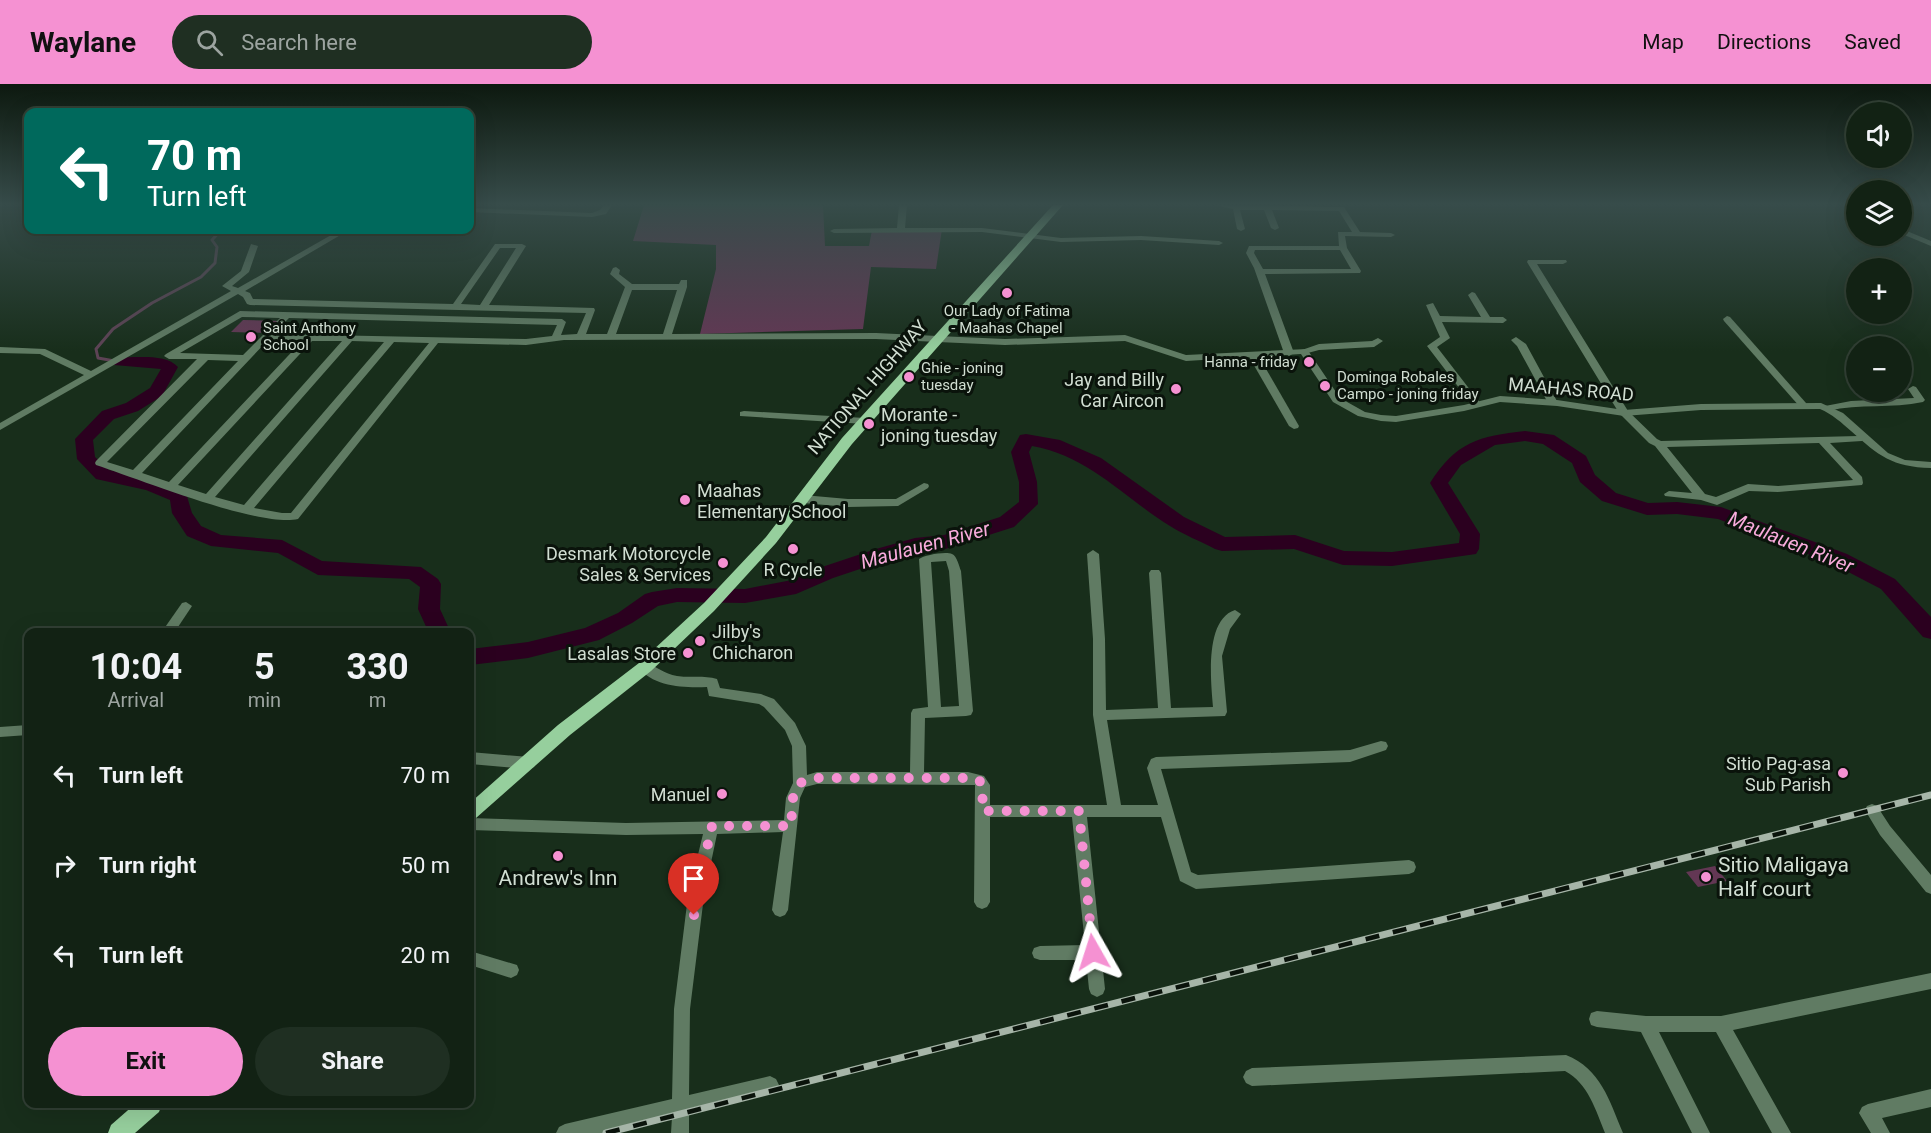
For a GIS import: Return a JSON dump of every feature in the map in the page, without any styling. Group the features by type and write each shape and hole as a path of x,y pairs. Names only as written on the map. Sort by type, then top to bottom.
{"main road":[{"name":"NATIONAL HIGHWAY","path":"474,810 564,730 645,667 710,607 803,499 847,441 1015,254"},
{"path":"118,1133 146,1108"}],"street":[{"path":"251,254 245,272 226,286 248,295 250,302 253,303 591,310 580,337"},
{"path":"0,427 303,254"},
{"path":"456,307 493,254"},
{"path":"483,307 517,254"},
{"path":"1251,254 1260,272 1289,353"},
{"path":"1260,272 1357,271 1347,254"},
{"path":"1563,262 1531,262 1624,413 1659,444 1701,497"},
{"path":"610,337 629,287 626,281 616,277 614,274 616,270"},
{"path":"629,287 683,284 667,336"},
{"path":"1472,295 1487,320"},
{"path":"1430,305 1445,338 1432,346 1476,404"},
{"path":"248,358 169,356 240,314 562,322 556,337"},
{"path":"136,472 287,315"},
{"path":"1437,319 1503,320"},
{"path":"1727,319 1803,405"},
{"path":"267,338 526,342 556,337 865,336 1005,342 1113,337 1136,339 1168,354 1186,358 1289,353 1319,347 1374,344 1378,341"},
{"path":"172,485 309,339"},
{"path":"208,498 349,339"},
{"path":"246,510 391,340"},
{"path":"207,356 100,463 136,472 246,510 285,519 294,516 436,340"},
{"path":"1516,340 1521,344 1553,403"},
{"path":"0,350 42,351 92,374"},
{"name":"MAAHAS ROAD","path":"1304,351 1336,400 1362,414 1396,419 1464,408 1500,399 1553,403 1624,413 1701,407 1803,405 1828,408 1838,405 1920,400 1913,389"},
{"path":"1253,355 1294,426"},
{"path":"1828,408 1891,460 1912,466 1931,465"},
{"path":"744,414 865,421"},
{"path":"1669,494 1717,501 1748,487 1778,489 1858,483 1858,479 1848,466 1821,439"},
{"path":"1659,444 1858,439"},
{"path":"803,499 848,503 898,502 924,486"},
{"path":"1093,554 1099,639 1100,715 1115,810"},
{"path":"917,777 918,713 966,711 955,571 951,557 925,559 935,712"},
{"path":"1155,573 1165,712"},
{"path":"171,628 186,606"},
{"path":"1100,715 1220,712 1216,656 1224,628 1235,614"},
{"path":"645,667 656,675 675,683 712,682 714,692 761,699 769,703 790,728 799,746 800,783 793,798 780,910"},
{"path":"0,732 24,730"},
{"path":"1381,746 1350,756 1156,763 1154,768 1185,876 1190,880 1215,882 1409,867"},
{"path":"474,758 529,763"},
{"path":"800,783 817,778 917,777 979,780 982,785 983,811 982,902"},
{"path":"1872,810 1881,826 1913,862 1931,887"},
{"path":"983,811 1165,811"},
{"path":"1079,811 1097,989"},
{"path":"474,824 627,829 791,826"},
{"path":"680,1133 682,1008 696,896 712,826"},
{"path":"1040,953 1093,952"},
{"path":"474,959 511,970"},
{"path":"1597,1019 1646,1024 1721,1023 1931,981"},
{"path":"1721,1023 1782,1133"},
{"path":"1646,1024 1701,1133"},
{"path":"1252,1077 1566,1063 1577,1066 1589,1078 1614,1133"},
{"path":"565,1133 771,1085"},
{"path":"1881,1133 1868,1113 1931,1098"}],"shaded area":[{"path":"716,254 938,254 936,269 871,267 863,329 700,334 716,269"},
{"path":"243,320 279,321 268,333 231,332"},
{"name":"Sitio Maligaya Half court","path":"1715,866 1727,881 1698,887 1686,872"}],"waterway":[{"name":"Maulauen River","path":"120,362 98,358 96,349 113,329 152,303 201,277 215,263 216,254"},
{"name":"Maulauen River","path":"120,362 159,363 170,367 156,392 132,407 108,415 84,439 86,459 103,475 151,485 179,497 182,513 194,531 218,541 282,547 318,568 414,572 431,584 429,609 438,628"},
{"name":"Maulauen River","path":"474,657 528,650 591,634 625,618 652,599 677,595 745,596 796,587 826,573 883,554 915,545 945,542 1007,522 1028,504 1028,482 1020,452 1026,439 1054,444 1095,462 1177,522 1222,544 1295,542 1343,558 1392,559 1469,549 1470,534 1439,483 1455,461 1490,440 1525,436 1548,439 1580,460 1587,478 1609,497 1647,509 1677,508 1721,513 1840,559 1888,584 1931,631"}],"railway":[{"path":"606,1133 1931,795"}],"place":[{"name":"Our Lady of Fatima - Maahas Chapel","path":"1007,293"},
{"name":"Saint Anthony School","path":"251,337"},
{"name":"Hanna - friday","path":"1309,362"},
{"name":"Ghie - joning tuesday","path":"909,377"},
{"name":"Dominga Robales Campo - joning friday","path":"1325,386"},
{"name":"Jay and Billy Car Aircon","path":"1176,389"},
{"name":"Morante - joning tuesday","path":"869,424"},
{"name":"Maahas Elementary School","path":"685,500"},
{"name":"R Cycle","path":"793,549"},
{"name":"Desmark Motorcycle Sales & Services","path":"723,563"},
{"name":"Jilby's Chicharon","path":"700,641"},
{"name":"Lasalas Store","path":"688,653"},
{"name":"Sitio Pag-asa Sub Parish","path":"1843,773"},
{"name":"Manuel","path":"722,794"},
{"name":"Andrew's Inn","path":"558,856"},
{"name":"Sitio Maligaya Half court","path":"1706,877"}],"route":[{"path":"694,915 696,896 712,826 791,826 793,798 800,783 817,778 968,778 979,780 982,785 983,811 1079,811 1093,952"}]}
